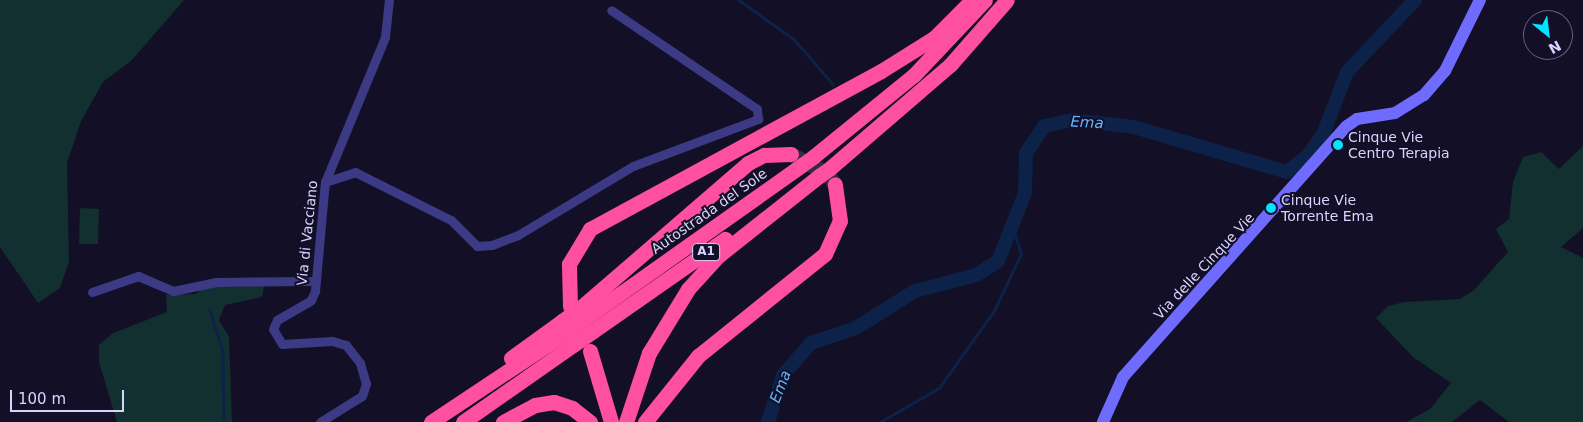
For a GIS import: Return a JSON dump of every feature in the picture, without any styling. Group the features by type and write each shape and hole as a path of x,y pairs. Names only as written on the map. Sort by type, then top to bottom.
{"highway":[{"path":"581,317 569,264 590,229 881,71 934,38 972,0"},
{"name":"Autostrada del Sole","path":"463,422 567,333 581,317 807,161 914,75 985,0"},
{"name":"Autostrada del Sole","path":"581,317 824,172 950,65 1007,0"},
{"path":"581,317 742,167 764,155 791,154"},
{"path":"626,422 649,353 688,289 718,256 824,172"},
{"path":"645,422 698,356 825,254 840,221 835,184"},
{"name":"Autostrada del Sole","path":"431,422 567,333"},
{"path":"590,350 611,422"},
{"path":"503,422 535,405 554,402 572,408 590,422"}],"street":[{"name":"Via di Vacciano","path":"320,422 362,396 366,384 360,363 346,345 332,340 282,344 275,336 278,320 312,300 316,281 325,182 384,37 390,0"},
{"name":"Via delle Cinque Vie","path":"1103,422 1123,377 1348,126 1362,118 1395,114 1424,95 1445,71 1480,0"},
{"path":"325,182 356,172 451,220 477,246 492,245 518,235 633,166 758,118 757,109 611,10"},
{"path":"92,292 138,276 173,292 216,282 316,281"}],"green space":[{"path":"0,0 184,0 132,60 103,82 81,121 67,163 69,262 60,288 38,303 0,247"},
{"path":"1583,146 1583,228 1561,247 1583,258 1583,422 1509,422 1480,400 1452,422 1406,422 1430,409 1451,383 1413,357 1376,318 1388,306 1404,302 1460,299 1473,291 1508,252 1496,229 1509,219 1513,182 1523,157 1541,152 1559,169"},
{"path":"80,208 99,209 98,244 79,244"},
{"path":"264,286 262,297 225,305 219,320 229,337 232,422 117,422 99,362 99,345 113,333 167,312 166,295 195,294 206,287"}],"waterway":[{"path":"739,0 795,40 833,84"},
{"name":"Ema","path":"768,422 783,375 811,343 856,328 915,291 976,275 998,261 1025,193 1026,153 1044,126 1073,120 1134,127 1287,172 1309,155 1324,132 1347,72 1415,0"},
{"path":"880,422 939,388 994,311 1021,254 1011,223"},
{"path":"210,310 223,351 224,422"}],"tunnel":[{"path":"791,154 827,173 835,184"}],"place":[{"name":"Cinque Vie Centro Terapia","path":"1338,145"},
{"name":"Cinque Vie Torrente Ema","path":"1271,208"}]}
